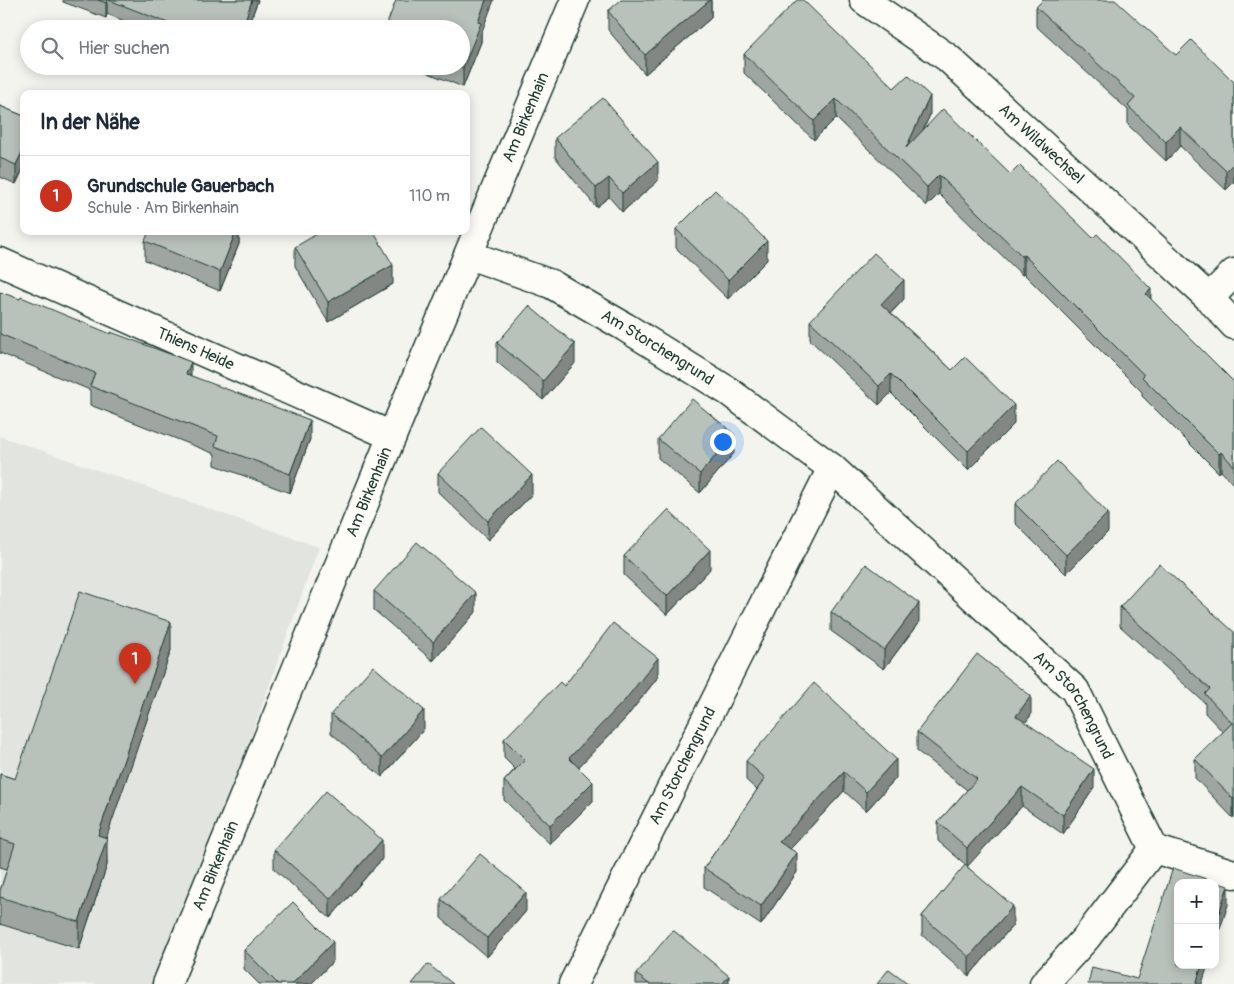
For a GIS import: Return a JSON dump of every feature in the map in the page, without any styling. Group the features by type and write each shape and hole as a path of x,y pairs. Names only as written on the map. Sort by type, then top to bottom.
{"street":[{"name":"Am Birkenhain","path":"167,984 392,436 575,0"},
{"name":"Am Wildwechsel","path":"864,0 948,58 1209,298 1234,325"},
{"name":"Am Storchengrund","path":"469,255 551,284 625,326 728,391 832,468 1076,690 1154,850"},
{"name":"Thiens Heide","path":"0,262 392,436"},
{"path":"1209,298 1234,273"},
{"name":"Am Storchengrund","path":"573,984 832,468"},
{"path":"1044,984 1086,938 1154,850 1234,874"}],"shaded area":[{"path":"0,436 319,547 221,820 152,984 0,984"}],"building":[{"path":"109,0 252,0 245,20 160,20"},
{"path":"396,0 486,0 478,22 481,23 470,50 470,20 388,20"},
{"path":"621,0 710,0 645,55 608,11"},
{"path":"797,0 803,0 894,88 908,75 930,96 906,148 943,109 1010,174 1019,165 1093,238 1097,234 1151,289 1146,294 1234,382 1234,466 1221,452 1219,454 1142,377 1144,375 1024,255 1022,256 939,175 927,187 836,99 814,121 744,54"},
{"path":"1043,0 1115,0 1176,55 1191,40 1234,82 1234,163 1226,171 1180,127 1166,142 1128,106 1135,98 1036,7"},
{"path":"603,98 658,162 622,193 609,178 596,188 555,138"},
{"path":"0,106 20,114 20,156 16,165 0,158"},
{"path":"715,190 767,241 728,280 676,229"},
{"path":"147,235 234,235 220,272 145,241"},
{"path":"315,235 375,235 393,265 328,302 295,247"},
{"path":"874,253 904,280 881,304 952,370 965,357 1014,405 968,451 891,374 879,386 810,321"},
{"path":"0,292 20,299 21,297 111,334 111,332 191,362 186,374 310,420 290,474 215,446 218,436 90,386 95,373 0,334"},
{"path":"529,306 575,344 543,381 497,343"},
{"path":"692,399 734,434 700,474 658,439"},
{"path":"481,427 532,475 488,521 438,473"},
{"path":"1057,461 1108,513 1066,555 1015,504"},
{"path":"668,510 710,550 667,596 624,556"},
{"path":"417,542 476,593 433,642 374,591"},
{"path":"866,564 919,603 884,650 831,612"},
{"path":"1159,564 1234,632 1233,799 1195,759 1232,723 1205,694 1210,689 1120,607"},
{"path":"80,591 171,622 98,835 107,838 79,922 0,897 0,891 15,844 0,839 0,774 15,779"},
{"path":"613,623 658,658 625,700 569,758 593,782 550,825 504,781 525,760 504,739 560,682 564,686"},
{"path":"977,654 1031,696 1016,716 1094,769 1063,815 1022,787 967,848 938,822 977,779 917,732"},
{"path":"373,666 424,710 382,758 331,714"},
{"path":"814,683 896,759 866,792 844,772 779,842 797,853 761,906 704,868 765,778 746,761"},
{"path":"326,791 382,840 330,899 274,850"},
{"path":"480,854 526,892 487,938 441,899"},
{"path":"965,865 1013,906 969,957 922,916"},
{"path":"1173,868 1207,879 1174,879 1174,969 1201,969 1196,984 1088,984 1092,967 1137,979"},
{"path":"1219,883 1228,886 1219,913"},
{"path":"293,902 333,942 292,984 278,984 244,950"},
{"path":"673,930 729,976 722,984 649,984 636,974"},
{"path":"428,964 453,984 412,984"},
{"path":"889,969 909,984 877,984"}],"place":[{"name":"Grundschule Gauerbach","path":"135,684"}]}
